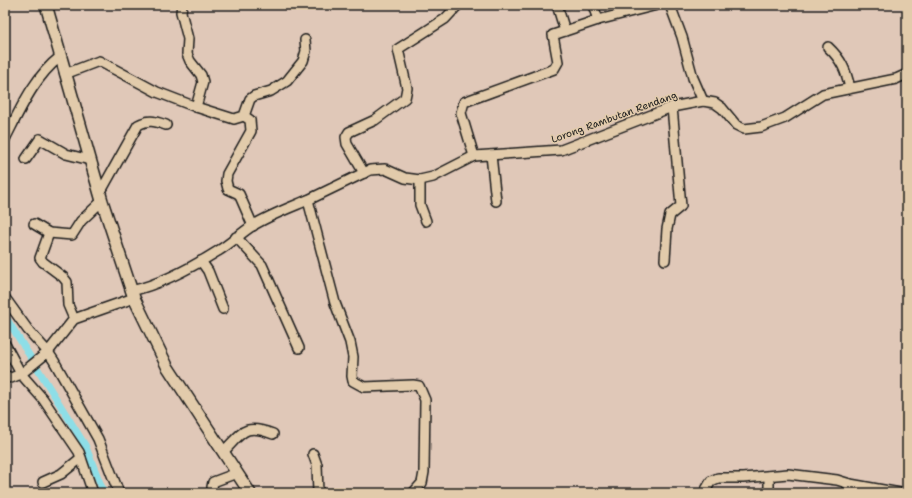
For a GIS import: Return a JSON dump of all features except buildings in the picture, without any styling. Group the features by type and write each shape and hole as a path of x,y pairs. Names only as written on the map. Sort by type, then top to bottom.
{"main road":[{"path":"46,5 101,197 133,294 167,366 250,493"}],"street":[{"path":"182,5 181,12 188,39 187,54 190,61 201,75 203,82 196,107"},
{"path":"364,173 347,144 346,137 349,132 375,120 405,98 408,88 398,49 445,19 458,5"},
{"path":"557,5 565,31"},
{"path":"593,5 598,20"},
{"path":"5,375 11,378 24,372 46,354 74,319 133,294 201,261 219,251 236,237 253,226 364,173 378,168 385,168 405,178 420,180 433,177 474,156 461,113 464,102 554,68 558,62 553,35 598,20 657,5"},
{"path":"670,5 682,37 692,78 703,101 718,106 736,125 744,129 754,129 777,122 823,94 896,80 907,74"},
{"path":"244,116 250,99 280,86 303,61 306,51 305,40"},
{"path":"828,47 838,56 844,66 850,88"},
{"path":"5,139 26,98 48,68 60,57"},
{"path":"65,74 99,61 157,92 196,107 234,119 244,116"},
{"name":"Lorong Rambutan Rendang","path":"474,156 561,150 672,107 703,101"},
{"path":"665,260 667,229 670,215 682,206 672,107"},
{"path":"244,116 250,120 251,131 227,174 226,181 228,189 239,194 253,226"},
{"path":"34,224 49,233 72,235 84,217 101,197 138,125 145,121 152,120 166,125"},
{"path":"26,159 40,138 66,154 90,160"},
{"path":"491,155 496,202"},
{"path":"420,180 420,206 426,221"},
{"path":"308,200 332,293 350,342 353,357 352,376 354,381 364,387 419,386 425,400 424,472 422,483 413,493"},
{"path":"49,233 40,258 43,262 63,276 67,282 68,305 74,319"},
{"path":"236,237 262,265 299,348"},
{"path":"201,261 208,271 223,308"},
{"path":"5,298 46,354 98,439 119,493"},
{"path":"5,344 81,458 94,493"},
{"path":"223,452 245,430 256,429 273,434"},
{"path":"313,454 317,465 318,493"},
{"path":"43,482 61,474 81,458"},
{"path":"214,493 212,487 213,482 237,473"},
{"path":"704,493 711,481 718,478 788,474 837,480 850,484 900,493"},
{"path":"769,476 769,493"},
{"path":"848,493 850,484"}],"waterway":[{"path":"5,316 85,445 104,493"}]}
